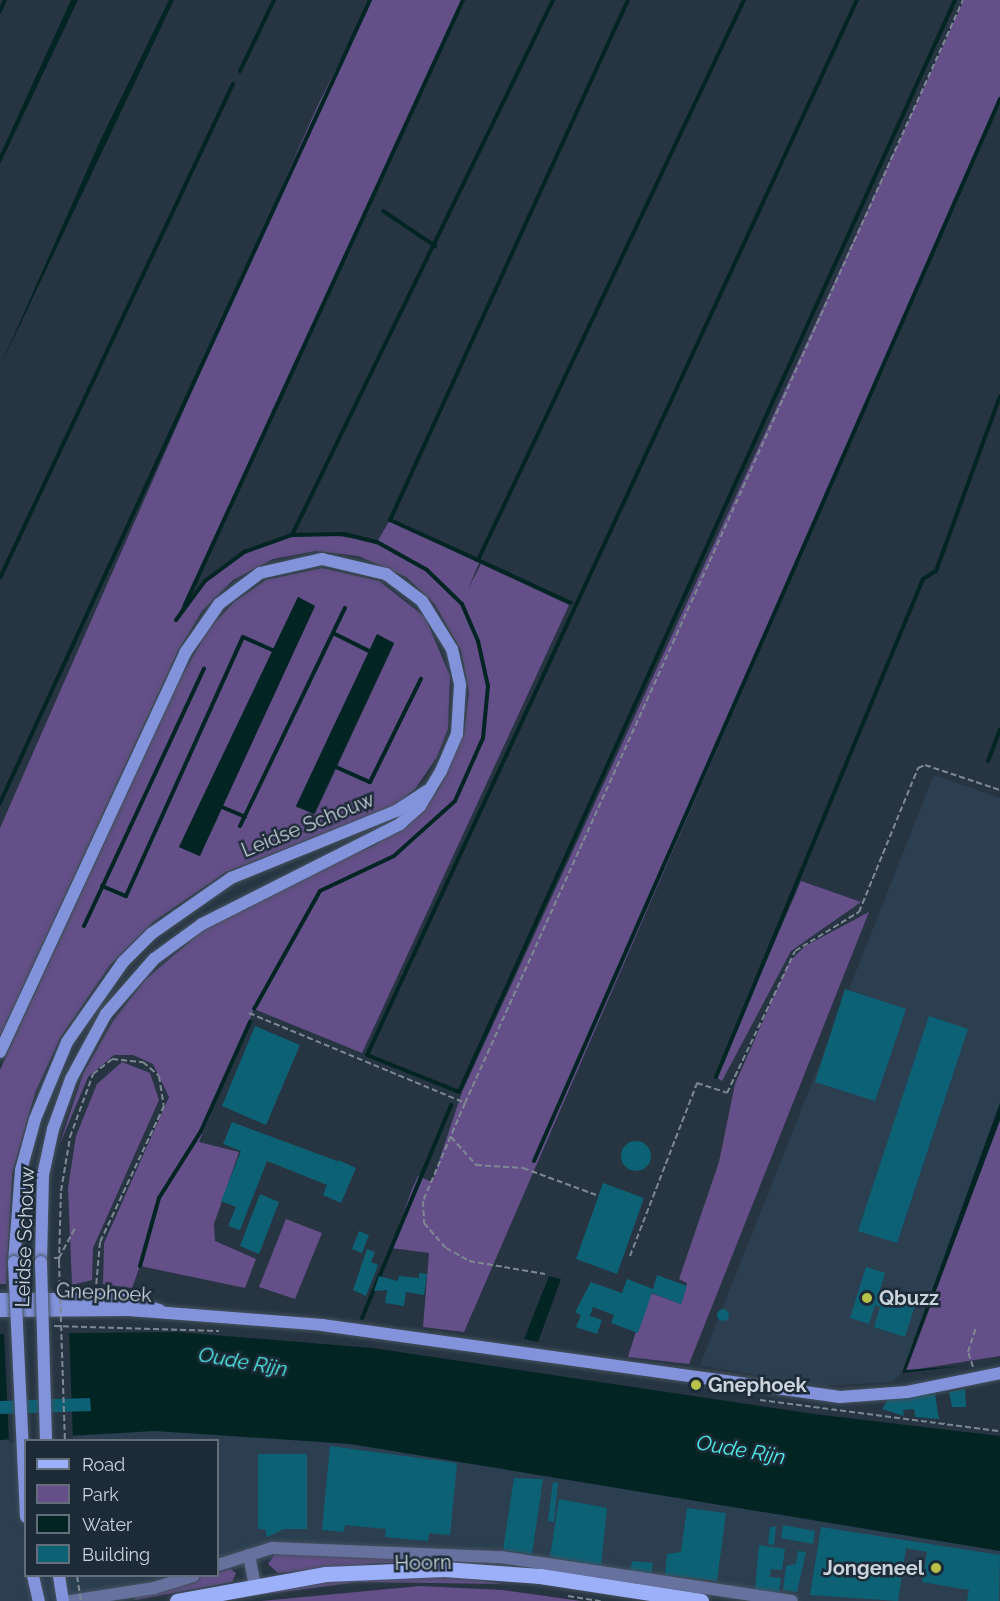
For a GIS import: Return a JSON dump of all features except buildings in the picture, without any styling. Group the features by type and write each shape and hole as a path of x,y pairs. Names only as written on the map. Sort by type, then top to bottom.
{"main road":[{"name":"Hoorn","path":"177,1601 255,1585 385,1570 500,1573 609,1581 701,1601"}],"street":[{"name":"Leidse Schouw","path":"0,1052 185,652 219,604 260,573 300,560 364,566 407,588 433,615 452,649 461,698 452,748 420,806 371,843 256,892 175,943 106,1014 71,1079 53,1129 43,1175 47,1262 46,1439"},
{"name":"Leidse Schouw","path":"24,1474 14,1262 21,1170 34,1119 67,1042 123,962 151,934 231,878 289,850 377,819 428,790"},
{"name":"Gnephoek","path":"0,1299 121,1299 171,1315"},
{"name":"Gnephoek","path":"0,1311 129,1310 171,1315 322,1324 840,1396 908,1392 1000,1373"},
{"name":"Hoorn","path":"219,1565 272,1548 319,1548 501,1557 609,1581 727,1596 792,1601"},
{"path":"249,1555 255,1585"},
{"path":"500,1573 501,1557"},
{"path":"33,1577 39,1601"},
{"path":"59,1577 63,1601"},
{"path":"70,1601 154,1588 187,1577"}],"path":[{"path":"545,1274 469,1261 431,1234 424,1222 423,1201 465,1103 963,0"},
{"path":"630,1256 697,1083 727,1093 795,951 859,912 918,768 925,765 1000,790"},
{"path":"249,1013 465,1103"},
{"name":"Leidse Schouw","path":"65,1439 59,1260 61,1191 70,1137 93,1074 112,1059 143,1062 159,1076 164,1106 100,1242 96,1287"},
{"path":"452,1137 476,1165 523,1168 598,1196"},
{"path":"47,1262 59,1260 75,1228"},
{"name":"Gnephoek","path":"96,1326 224,1331"},
{"path":"976,1327 968,1352 976,1378"},
{"path":"77,1577 81,1601"},
{"path":"561,1595 601,1601"}],"shaded area":[{"path":"934,775 1000,798 1000,1103 902,1373 892,1382 819,1386 700,1365"},
{"path":"85,1425 380,1439 1000,1533 1000,1601 792,1601 544,1566 289,1554 219,1574 219,1439 24,1439 24,1577 208,1577 123,1601 0,1601 0,1437"}],"green space":[{"path":"370,0 463,0 177,617 205,581 244,552 292,535 318,533 377,542 390,520 479,563 468,589 481,564 569,605 362,1053 254,1009 199,1142 239,1152 214,1224 215,1241 256,1259 245,1288 140,1266 132,1288 103,1284 104,1243 169,1097 153,1064 133,1055 114,1055 88,1077 59,1146 83,1074 113,1021 145,980 209,925 278,887 375,845 405,824 439,789 464,734 469,692 461,650 434,603 406,577 358,556 316,551 273,559 233,580 202,611 178,651 0,1036 0,828 316,109"},
{"path":"964,0 1000,0 1000,97 464,1332 423,1327 429,1253 391,1248 412,1189 418,1176 432,1182 462,1092"},
{"path":"322,568 379,581 425,617 450,676 448,729 437,757 415,789 394,806 226,872 154,921 110,965 60,1038 35,1093 12,1174 6,1284 0,1284 0,1070 179,681 208,630 234,602 266,580","holes":["298,597 315,606 199,856 179,847","377,635 394,644 315,814 296,807"]},
{"path":"801,881 861,902 791,951 722,1081 716,1077"},
{"path":"869,912 689,1364 628,1357 648,1292 681,1304 687,1283 679,1279 719,1162 735,1084 789,962 805,946"},
{"path":"122,1062 150,1073 159,1100 93,1248 92,1280 72,1285 68,1188 76,1136 97,1084"},
{"path":"1000,1120 1000,1356 906,1371"},
{"path":"286,1219 322,1233 295,1299 259,1287"},
{"path":"275,1554 486,1561 486,1563 381,1563 278,1573 268,1564"},
{"path":"230,1569 236,1573 232,1582 135,1600 134,1596 202,1577 219,1577 219,1572"},
{"path":"452,1576 503,1584 359,1582 212,1601 316,1582"},
{"path":"420,1586 503,1590 581,1601 261,1601"}],"water":[{"path":"71,0 78,0 0,164 0,155"},
{"path":"169,0 174,0 0,367 100,141"},
{"path":"298,597 315,606 200,856 179,847"},
{"path":"377,634 394,643 314,814 296,806"},
{"path":"1000,1103 1000,1120 906,1370 964,1366 902,1373"},
{"path":"549,1276 561,1279 538,1342 524,1339"},
{"name":"Oude Rijn","path":"177,1332 373,1348 814,1414 1000,1436 1000,1551 350,1444 155,1431 0,1440 0,1334"}],"pier":[{"path":"69,1329 73,1439 24,1439 24,1442 9,1443 4,1331"}],"waterway":[{"path":"0,11 5,0"},
{"path":"240,71 274,0"},
{"path":"0,803 370,0"},
{"path":"185,605 463,0"},
{"path":"292,535 553,0"},
{"path":"628,0 390,520 478,560 744,0"},
{"path":"857,0 367,1055 459,1092 955,0"},
{"path":"0,578 233,84"},
{"path":"534,1161 1000,99"},
{"path":"383,211 435,246"},
{"path":"716,1077 923,579 936,571 1000,396"},
{"path":"176,620 205,581 244,552 292,535 344,534 377,542 427,570 462,604 478,641 488,686 483,738 455,801 394,856 320,891 254,1009"},
{"path":"478,560 571,603"},
{"path":"240,826 345,608"},
{"path":"333,633 369,651"},
{"path":"102,886 126,896 243,637 272,650"},
{"path":"84,926 204,669"},
{"path":"336,767 370,782 421,679"},
{"path":"988,761 1000,729"},
{"path":"222,807 245,817"},
{"path":"140,1266 159,1198 201,1131 250,1022"},
{"path":"362,1318 451,1105"}],"place":[{"name":"Qbuzz","path":"867,1298"},
{"name":"Gnephoek","path":"696,1385"},
{"name":"Jongeneel","path":"936,1568"}]}
